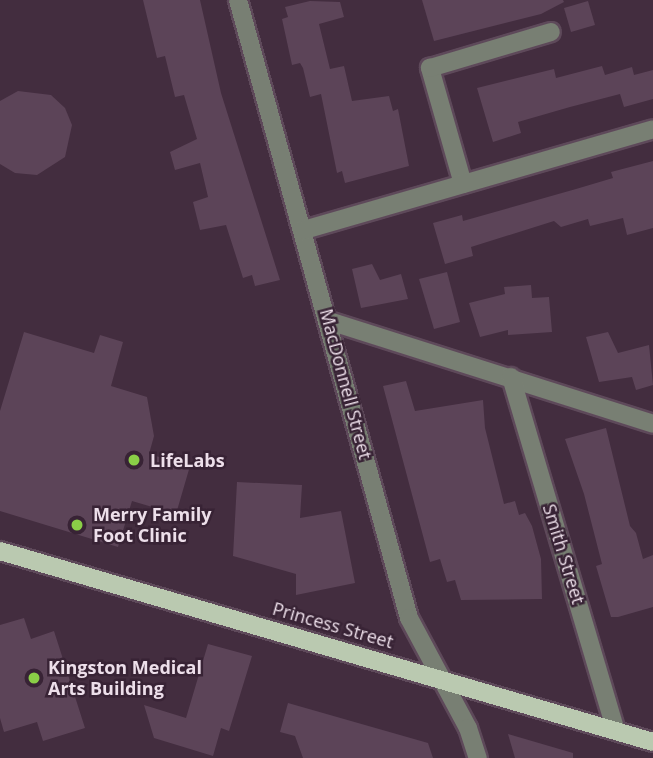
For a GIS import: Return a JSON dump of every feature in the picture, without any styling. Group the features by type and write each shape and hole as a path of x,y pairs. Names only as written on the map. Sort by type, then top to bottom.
{"main road":[{"name":"Princess Street","path":"0,551 440,677 653,742"}],"street":[{"name":"MacDonnell Street","path":"238,0 304,230 409,618 468,728 478,758"},
{"path":"463,184 430,68 551,32"},
{"path":"304,230 653,128"},
{"path":"329,321 653,424"},
{"name":"Smith Street","path":"511,377 616,731"}],"building":[{"path":"143,0 200,0 221,93 280,280 255,286 252,275 243,278 226,225 200,230 193,202 208,197 200,163 175,170 170,152 197,139 184,95 175,97 165,56 157,58"},
{"path":"422,0 564,2 541,14 434,41"},
{"path":"310,1 340,2 344,17 319,24 330,69 344,66 352,101 389,96 393,111 398,109 409,166 345,183 342,171 337,173 321,94 310,97 303,68 300,63 292,65 282,19 288,17 285,7"},
{"path":"588,1 595,25 571,32 564,8"},
{"path":"602,66 605,75 632,67 634,75 653,70 653,99 624,107 620,94 570,107 518,122 521,133 493,142 477,88 554,69 556,78"},
{"path":"18,91 51,95 65,108 72,125 65,157 37,175 15,173 0,164 0,101"},
{"path":"653,161 653,228 627,235 623,218 590,226 588,219 561,227 554,221 471,247 473,256 445,264 433,223 462,215 463,221 613,178 611,172"},
{"path":"372,264 380,280 401,274 408,299 361,308 352,269"},
{"path":"447,272 460,322 434,329 419,279"},
{"path":"531,285 532,298 549,297 552,332 508,335 508,330 480,337 469,303 505,294 504,287"},
{"path":"24,332 94,353 100,335 123,342 111,386 147,397 154,436 149,454 190,466 176,514 132,501 118,547 0,511 0,411"},
{"path":"608,332 618,353 649,345 653,385 636,390 632,377 599,382 586,337"},
{"path":"406,381 415,411 483,400 485,428 504,504 515,501 519,515 525,513 532,526 541,559 542,599 461,600 455,580 447,582 440,559 430,562 383,386"},
{"path":"606,428 630,526 636,533 643,559 653,555 653,607 618,617 611,617 596,566 602,564 584,494 565,439"},
{"path":"237,482 302,485 300,518 341,511 355,583 296,595 296,574 233,556"},
{"name":"Kingston Medical Arts Building","path":"24,618 31,639 54,631 85,728 43,741 37,722 4,732 0,718 0,625"},
{"path":"208,644 252,656 229,731 221,728 213,756 154,738 144,705 186,718"},
{"path":"288,703 428,743 433,758 303,758 295,736 280,732"},
{"path":"508,734 573,753 573,758 515,758"}],"place":[{"name":"LifeLabs","path":"134,460"},
{"name":"Merry Family Foot Clinic","path":"77,525"},
{"name":"Kingston Medical Arts Building","path":"34,678"}]}
